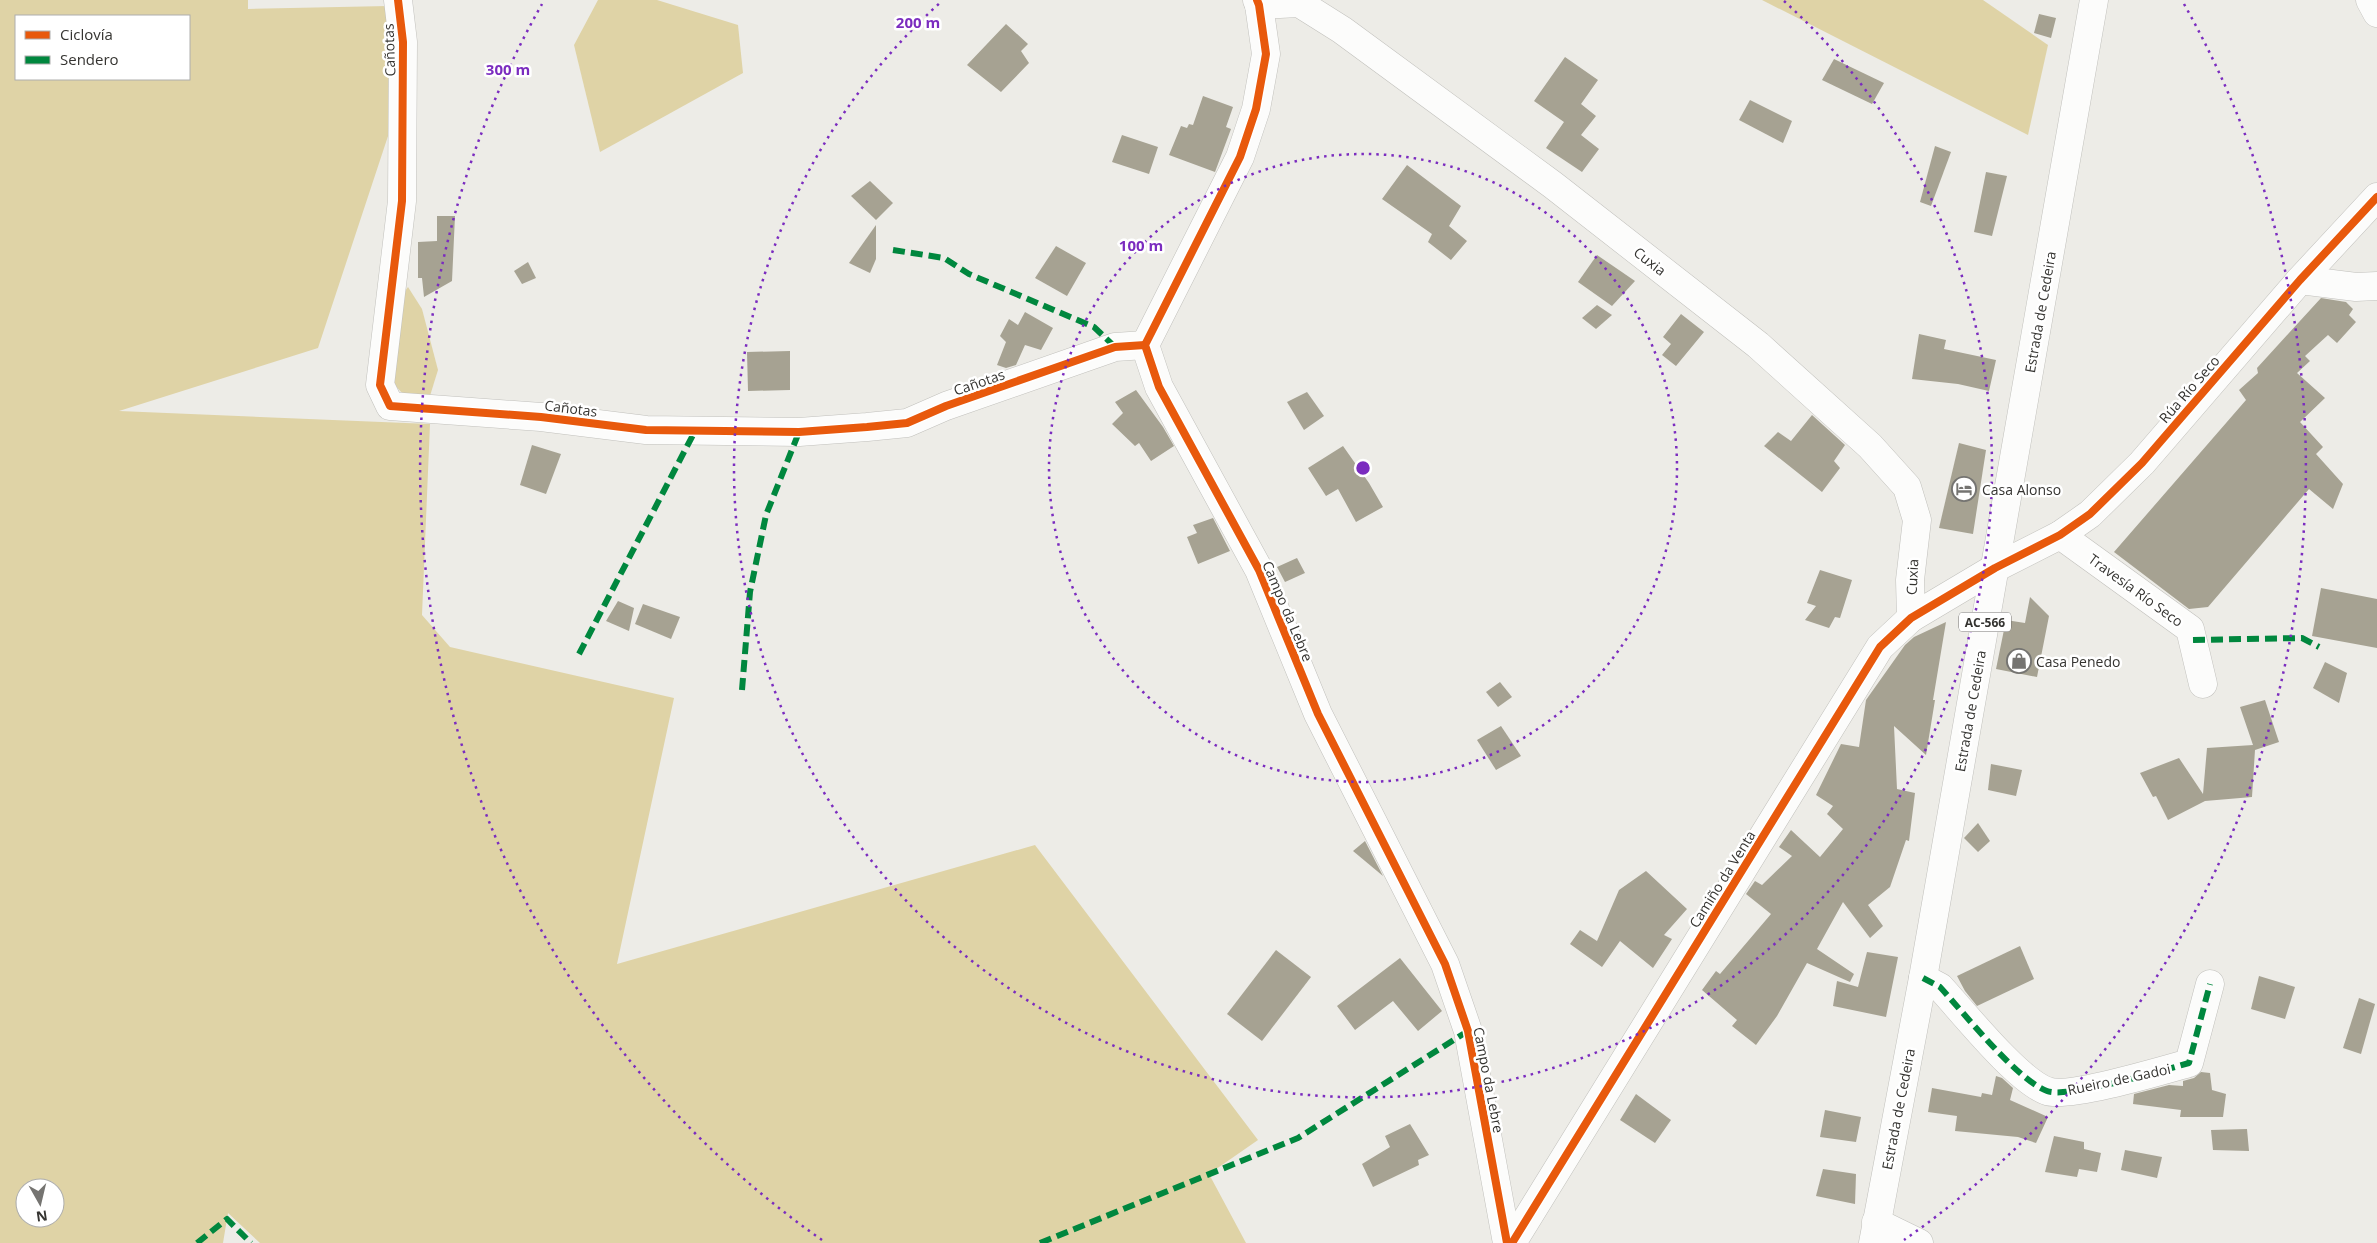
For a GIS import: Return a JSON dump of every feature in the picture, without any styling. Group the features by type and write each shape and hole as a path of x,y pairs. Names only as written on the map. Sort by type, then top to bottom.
{"street":[{"name":"Cañotas","path":"398,0 403,42 402,201 380,385 390,406 540,417 646,430 799,432 867,428 908,423 946,406 1115,348 1145,345"},
{"name":"Estrada de Cedeira","path":"1874,1233 1923,978 2094,0"},
{"path":"2370,0 2377,13"},
{"path":"1145,345 1240,157 1256,109 1266,54 1258,2"},
{"name":"Cuxia","path":"1258,2 1299,3 1342,30 1553,185 1758,345 1870,446 1907,486 1917,520 1910,580 1911,618"},
{"name":"Rúa Río Seco","path":"1995,568 2060,535 2090,514 2142,463 2300,280 2377,196"},
{"path":"2300,280 2356,287 2377,286"},
{"name":"Campo da Lebre","path":"1145,345 1159,387 1259,570 1318,714 1446,964 1468,1031 1507,1243"},
{"name":"Travesía Río Seco","path":"2060,535 2190,629 2202,684"},
{"name":"Camiño da Venta","path":"1512,1243 1880,647 1911,618 1995,568"},
{"name":"Rueiro de Gadoi","path":"1923,978 1940,988 2027,1080 2048,1092 2081,1090 2151,1075 2189,1063 2210,984"},
{"path":"1874,1233 1919,1243"}],"shaded area":[{"path":"0,0 248,0 248,9 388,6 391,127 318,348 119,411 430,424 422,615 450,647 674,698 617,964 1035,845 1258,1140 1209,1174 1246,1243 260,1243 228,1213 223,1243 0,1243"},
{"path":"598,0 657,0 738,25 743,73 600,152 574,45"},
{"path":"1762,0 1983,0 2048,45 2028,135"},
{"path":"408,287 422,309 438,370 429,399 404,395 388,378 395,305"}],"building":[{"path":"2039,14 2056,18 2051,38 2034,33"},
{"path":"1006,24 1028,44 1021,51 1029,63 1001,92 967,65"},
{"path":"1565,57 1598,80 1581,104 1596,116 1581,135 1599,149 1582,172 1546,148 1564,122 1534,101"},
{"path":"1834,59 1884,83 1872,104 1822,80"},
{"path":"1203,96 1233,107 1226,127 1231,129 1215,172 1169,155 1181,126 1187,128 1189,124 1193,125"},
{"path":"1750,100 1792,121 1783,143 1739,120"},
{"path":"1122,135 1158,147 1149,174 1112,162"},
{"path":"1935,146 1951,152 1931,206 1920,202"},
{"path":"1407,165 1461,206 1449,226 1467,241 1451,260 1428,242 1432,234 1382,199"},
{"path":"1986,172 2007,176 1992,236 1974,232"},
{"path":"870,181 893,203 876,220 851,196"},
{"path":"437,216 455,216 452,281 424,297 422,278 418,278 418,242 437,241"},
{"path":"876,225 876,259 870,273 849,263"},
{"path":"1056,246 1086,263 1067,296 1035,278"},
{"path":"1597,255 1635,281 1612,306 1578,282"},
{"path":"528,262 536,278 522,284 514,271"},
{"path":"2321,298 2346,302 2353,309 2349,315 2356,322 2337,343 2328,335 2305,356 2310,361 2297,373 2325,398 2300,422 2323,447 2316,454 2343,484 2333,509 2309,489 2208,607 2189,609 2114,552 2246,400 2239,390 2258,373 2257,368"},
{"path":"1597,305 1612,315 1596,329 1582,318"},
{"path":"1025,312 1053,328 1041,350 1025,345 1016,365 1006,368 997,365 1006,342 1000,336 1009,319 1018,325"},
{"path":"1681,314 1704,332 1676,366 1662,355 1671,344 1663,337"},
{"path":"1919,334 1946,340 1944,349 1996,360 1989,391 1958,384 1912,379"},
{"path":"790,351 790,390 748,391 747,352"},
{"path":"1136,390 1163,427 1174,446 1151,461 1139,443 1135,446 1112,424 1123,413 1115,402"},
{"path":"1307,392 1324,416 1304,430 1287,402"},
{"path":"1812,415 1845,445 1834,461 1840,468 1822,492 1764,446 1778,432 1791,441"},
{"name":"Casa Alonso","path":"1959,443 1986,450 1973,534 1939,528"},
{"path":"532,445 561,454 546,494 520,485"},
{"path":"1343,446 1383,507 1356,522 1338,489 1326,496 1308,468"},
{"path":"1213,518 1230,551 1198,564 1187,537 1197,533 1193,525"},
{"path":"1297,558 1305,573 1285,582 1277,567"},
{"path":"1820,570 1852,580 1840,618 1835,617 1829,628 1805,620 1816,606 1807,603"},
{"path":"2321,588 2377,599 2377,648 2312,636"},
{"path":"2030,597 2049,616 2037,677 1996,669 2006,620 2025,623"},
{"path":"618,601 634,608 629,631 606,621"},
{"path":"643,604 680,617 671,639 635,624"},
{"path":"1946,622 1926,755 1894,726 1897,789 1915,793 1909,841 1906,840 1890,887 1868,905 1883,926 1870,938 1843,902 1817,949 1854,974 1850,982 1807,963 1777,1016 1756,1045 1732,1026 1737,1020 1702,990 1716,971 1720,974 1771,914 1746,894 1755,881 1762,885 1792,856 1779,847 1791,830 1820,857 1843,829 1827,814 1833,806 1816,795 1841,744 1859,747 1866,700 1905,645 1914,637"},
{"path":"2325,662 2347,673 2339,703 2313,688"},
{"path":"1500,682 1512,697 1498,707 1486,692"},
{"path":"2265,700 2279,742 2255,750 2252,797 2205,801 2168,820 2156,796 2153,797 2140,773 2179,758 2203,794 2207,748 2253,745 2240,707"},
{"path":"1501,726 1521,756 1496,770 1477,740"},
{"path":"1991,764 2022,770 2016,796 1988,790"},
{"path":"1978,823 1990,841 1978,852 1964,838"},
{"path":"1365,841 1383,876 1353,851"},
{"path":"1646,871 1687,909 1664,935 1672,939 1653,968 1620,941 1602,967 1570,944 1580,930 1597,941 1619,890"},
{"path":"2020,946 2034,979 1977,1006 1965,991 1957,976"},
{"path":"1276,950 1311,977 1262,1041 1227,1014"},
{"path":"1867,952 1898,957 1886,1017 1833,1006 1837,981 1858,987"},
{"path":"1400,958 1442,1011 1418,1031 1393,1001 1355,1030 1337,1006"},
{"path":"2259,976 2295,987 2285,1019 2251,1009"},
{"path":"2359,998 2375,1004 2361,1054 2343,1048"},
{"path":"2201,1072 2210,1073 2212,1090 2226,1094 2223,1117 2180,1117 2181,1110 2133,1104 2134,1094 2169,1085 2183,1086 2183,1081 2194,1078"},
{"path":"1996,1076 2002,1078 2013,1088 2010,1100 2048,1117 2036,1143 2018,1137 1955,1131 1957,1116 1928,1112 1932,1088 1981,1097 1982,1093 1992,1095"},
{"path":"1636,1094 1671,1120 1655,1143 1620,1120"},
{"path":"1825,1110 1861,1117 1856,1142 1820,1137"},
{"path":"1410,1124 1429,1155 1418,1160 1419,1165 1373,1187 1362,1164 1390,1147 1385,1136"},
{"path":"2247,1129 2249,1151 2213,1150 2211,1130"},
{"path":"2054,1136 2084,1142 2084,1149 2101,1153 2097,1172 2079,1169 2077,1177 2045,1172"},
{"path":"2125,1150 2162,1157 2157,1178 2121,1170"},
{"path":"1823,1169 1856,1174 1855,1204 1816,1196"}],"marked path":[{"path":"893,250 944,258 969,274 1094,327 1115,347"},
{"path":"579,654 695,431"},
{"path":"742,690 750,592 766,515 799,432"},
{"path":"2193,640 2302,638 2319,647"},
{"path":"1923,978 1940,987 1991,1045 2021,1074 2047,1091 2058,1092 2094,1088 2189,1063 2210,984"},
{"path":"1040,1243 1298,1138 1468,1031"},
{"path":"197,1243 227,1219 251,1243"}],"cycle path":[{"path":"398,0 403,42 402,201 380,385 390,406 541,417 646,430 799,432 867,427 907,423 946,406 1115,347 1145,345"},
{"path":"1257,0 1266,54 1256,109 1240,157 1145,345 1159,387 1259,570 1318,714 1445,964 1468,1031 1507,1243"},
{"path":"1512,1243 1880,647 1911,618 1995,568 2060,535 2090,514 2142,463 2300,280 2377,197"}],"place":[{"name":"Casa Alonso","path":"1964,489"},
{"name":"Casa Penedo","path":"2019,661"}]}
